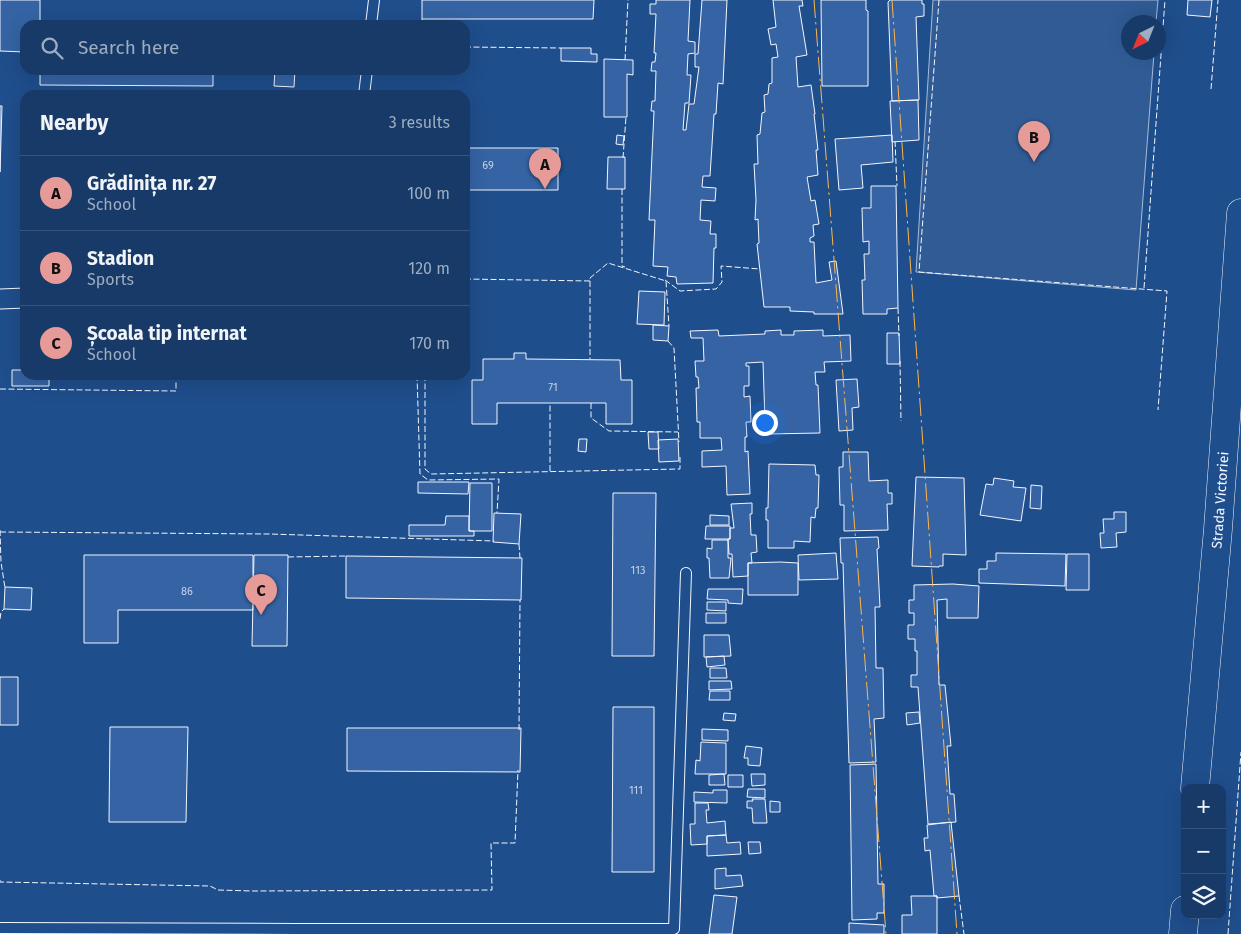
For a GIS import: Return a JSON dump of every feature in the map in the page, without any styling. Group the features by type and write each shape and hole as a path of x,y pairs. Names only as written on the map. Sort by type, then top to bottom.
{"street":[{"name":"Strada Victoriei","path":"1195,784 1217,538 1241,213"},
{"path":"0,299 20,298"},
{"path":"1183,934 1184,919"}],"lane":[{"path":"372,20 374,0"},
{"path":"364,90 366,75"},
{"path":"0,928 297,932 674,931 686,573"}],"shaded area":[{"path":"933,0 1158,0 1157,15 1121,15 1121,60 1153,60 1136,290 916,272"}],"building":[{"path":"0,0 40,0 40,20 20,20 20,52 0,51"},
{"path":"422,0 594,0 593,19 422,19"},
{"path":"656,0 690,0 688,41 695,42 695,53 688,54 687,75 691,75 689,103 685,103 683,130 686,130 689,104 694,104 699,67 695,67 695,54 698,54 702,0 727,0 723,84 718,83 710,176 703,176 702,187 716,188 715,201 701,200 700,220 711,221 710,234 716,234 713,283 677,284 676,277 667,276 668,267 653,266 655,220 649,220 654,111 651,111 652,101 655,101 656,71 651,71 656,53 654,53 656,14 650,14 650,4 656,4"},
{"path":"773,0 802,0 803,6 799,6 807,55 796,57 798,87 811,85 818,150 816,150 818,175 807,177 811,201 815,200 819,224 813,225 814,236 810,238 810,242 814,242 816,283 832,280 829,262 836,261 843,314 814,314 814,312 790,311 790,307 764,307 757,244 759,243 758,219 755,220 754,164 758,164 757,135 760,134 762,113 765,112 764,95 768,94 769,84 772,83 772,58 778,57 776,44 771,45 768,29 776,27"},
{"path":"821,0 866,0 866,10 868,11 868,86 822,86"},
{"path":"890,0 922,0 922,4 924,4 924,16 916,17 919,100 892,101 888,2"},
{"path":"1188,0 1212,0 1210,17 1187,15"},
{"path":"561,48 591,48 591,54 597,54 597,62 561,61"},
{"path":"604,59 633,60 633,75 627,74 627,117 604,117"},
{"path":"40,75 213,75 213,86 40,85"},
{"path":"275,75 295,75 294,87 274,86"},
{"path":"918,100 919,140 892,142 890,101"},
{"path":"0,106 2,106 0,172"},
{"path":"617,135 624,136 623,145 616,144"},
{"path":"892,135 893,162 861,165 863,188 839,190 835,139"},
{"path":"470,148 558,148 558,190 470,190"},
{"path":"608,157 625,157 625,189 607,189"},
{"path":"871,186 896,186 898,308 887,309 887,314 863,314 862,280 865,280 864,254 869,254 869,241 863,242 862,208 871,208"},
{"path":"639,291 665,292 664,325 637,324"},
{"path":"653,325 669,326 668,341 653,340"},
{"path":"718,330 719,336 765,334 765,331 781,330 781,335 794,335 794,331 823,330 823,336 850,335 851,361 824,362 825,372 815,372 816,385 818,385 820,433 768,434 767,421 765,421 763,362 746,363 746,366 749,366 749,386 744,386 744,397 750,396 751,422 746,422 745,452 748,451 750,494 727,495 726,466 702,467 702,451 722,450 721,438 700,438 700,422 697,422 696,388 699,388 695,361 704,361 703,338 691,338 690,331"},
{"path":"887,333 899,333 900,364 887,364"},
{"path":"514,353 526,353 526,359 620,360 621,380 632,380 632,424 606,424 606,403 497,403 497,424 472,424 472,380 483,380 483,359 514,359"},
{"path":"12,370 20,370 20,380 49,380 49,386 12,386"},
{"path":"857,379 859,407 852,408 853,430 839,431 836,380"},
{"path":"648,432 658,432 659,449 649,449"},
{"path":"579,439 587,439 586,452 578,451"},
{"path":"678,439 679,461 659,462 658,440"},
{"path":"843,452 868,452 869,481 888,480 888,493 892,493 892,504 887,504 888,530 844,531 844,505 840,505 839,467 843,467"},
{"path":"769,464 815,465 816,475 819,475 818,508 816,508 815,518 811,517 810,542 794,541 794,548 768,548 766,508 768,508"},
{"path":"916,477 964,478 966,555 943,554 943,566 912,566"},
{"path":"994,478 1014,481 1013,487 1026,488 1021,521 980,515 986,484 993,485"},
{"path":"418,482 469,482 468,494 418,493"},
{"path":"470,483 492,483 492,531 469,531"},
{"path":"1031,485 1042,486 1041,509 1030,508"},
{"path":"613,493 656,493 654,656 612,656"},
{"path":"752,503 752,514 750,514 751,535 756,535 757,552 751,553 752,563 748,563 748,576 733,577 732,554 729,554 728,539 730,539 730,528 734,528 731,504"},
{"path":"1114,512 1126,512 1126,532 1116,533 1117,547 1101,548 1100,533 1104,533 1103,519 1114,519"},
{"path":"494,513 521,514 519,544 493,542"},
{"path":"710,515 729,516 729,525 710,525"},
{"path":"446,516 469,516 469,531 474,531 474,536 409,536 409,525 445,525"},
{"path":"706,526 730,526 730,539 705,539"},
{"path":"878,537 880,607 875,607 876,668 883,668 884,718 874,719 876,762 849,763 843,563 841,563 840,538"},
{"path":"712,540 728,540 728,558 731,558 729,578 710,578 707,548 712,549"},
{"path":"836,553 838,579 799,580 798,555"},
{"path":"996,553 1066,554 1065,586 979,583 979,569 987,569 987,561 996,561"},
{"path":"1067,554 1089,554 1089,590 1066,590"},
{"path":"84,555 253,555 253,610 118,610 118,643 84,643"},
{"path":"254,555 288,555 287,646 252,646"},
{"path":"346,556 522,558 521,600 346,598"},
{"path":"748,563 798,563 798,595 748,595"},
{"path":"953,584 979,586 978,618 947,618 947,599 937,600 939,685 945,685 951,746 947,746 950,794 954,794 956,822 928,824 918,687 911,687 911,675 917,675 917,651 915,651 915,639 908,639 908,625 914,625 914,613 909,613 909,600 914,600 914,585"},
{"path":"5,587 32,588 31,610 4,609"},
{"path":"708,589 743,589 742,604 728,603 728,600 707,599"},
{"path":"707,602 726,602 726,611 707,610"},
{"path":"706,613 726,613 726,623 706,623"},
{"path":"704,635 729,635 731,656 704,657"},
{"path":"724,656 725,665 707,667 706,657"},
{"path":"710,668 726,668 727,678 710,678"},
{"path":"0,677 18,677 18,725 0,725"},
{"path":"709,681 731,681 732,689 709,690"},
{"path":"710,691 730,691 730,700 709,700"},
{"path":"613,707 654,707 654,872 612,872"},
{"path":"919,712 920,723 907,725 906,713"},
{"path":"724,713 736,714 735,721 723,720"},
{"path":"110,727 188,727 186,822 109,822"},
{"path":"347,728 521,728 520,772 347,771"},
{"path":"702,729 728,730 728,741 702,740"},
{"path":"701,742 726,743 726,774 695,774 696,760 700,761"},
{"path":"746,746 762,748 760,766 748,765 748,758 744,758"},
{"path":"876,764 878,884 884,884 884,913 877,913 877,919 852,920 850,765"},
{"path":"724,774 725,785 709,785 709,775"},
{"path":"751,774 765,774 765,785 752,786"},
{"path":"728,775 743,775 743,787 728,787"},
{"path":"748,789 765,789 765,798 747,797"},
{"path":"713,790 727,790 727,803 694,802 694,792 713,793"},
{"path":"752,799 765,799 767,823 753,823 752,808 747,808 747,801 753,801"},
{"path":"770,801 780,802 780,812 770,812"},
{"path":"695,803 708,803 709,810 706,810 707,823 725,821 726,835 707,836 707,844 691,845 690,824 695,824"},
{"path":"951,822 959,896 937,898 937,896 934,896 930,850 925,851 924,838 928,838 927,825"},
{"path":"726,835 727,843 740,842 741,854 707,856 707,836"},
{"path":"748,842 760,842 761,853 749,854"},
{"path":"726,868 726,876 741,875 743,886 715,889 715,869"},
{"path":"714,895 737,897 732,934 709,934"},
{"path":"911,896 937,896 937,934 902,934 902,915 912,915"},
{"path":"849,923 884,925 884,934 849,934"}],"fence":[{"path":"625,60 628,0"},
{"path":"939,0 919,272 1167,291 1158,410"},
{"path":"1144,288 1165,0"},
{"path":"1211,89 1218,0"},
{"path":"470,47 561,48"},
{"path":"623,158 626,117"},
{"path":"895,141 897,186"},
{"path":"622,189 622,266 625,267"},
{"path":"470,279 590,281 590,278 608,263 666,281 669,326"},
{"path":"665,280 680,291 716,289 722,282 721,266 760,269"},
{"path":"590,281 590,359"},
{"path":"898,308 899,336"},
{"path":"668,341 674,348 679,442"},
{"path":"900,361 901,421"},
{"path":"0,389 176,391 176,380"},
{"path":"417,380 420,474 428,480 499,479 497,513"},
{"path":"425,380 425,469 431,474 680,469 680,457"},
{"path":"550,403 550,471"},
{"path":"591,403 591,418 609,431 678,432"},
{"path":"0,530 1,562 5,588"},
{"path":"0,532 269,534 494,541"},
{"path":"519,544 520,558"},
{"path":"288,557 346,556"},
{"path":"519,730 520,600"},
{"path":"0,619 1,612 4,609"},
{"path":"1228,934 1241,752"},
{"path":"0,880 0,882 210,886 218,890 252,891 492,890 491,843 515,843 518,770"},
{"path":"959,896 964,934"}],"power":[{"path":"814,0 886,934"},
{"path":"892,0 957,934"}],"place":[{"name":"Stadion","path":"1034,162"},
{"name":"Grădinița nr. 27","path":"545,189"},
{"name":"Școala tip internat","path":"261,615"}]}
